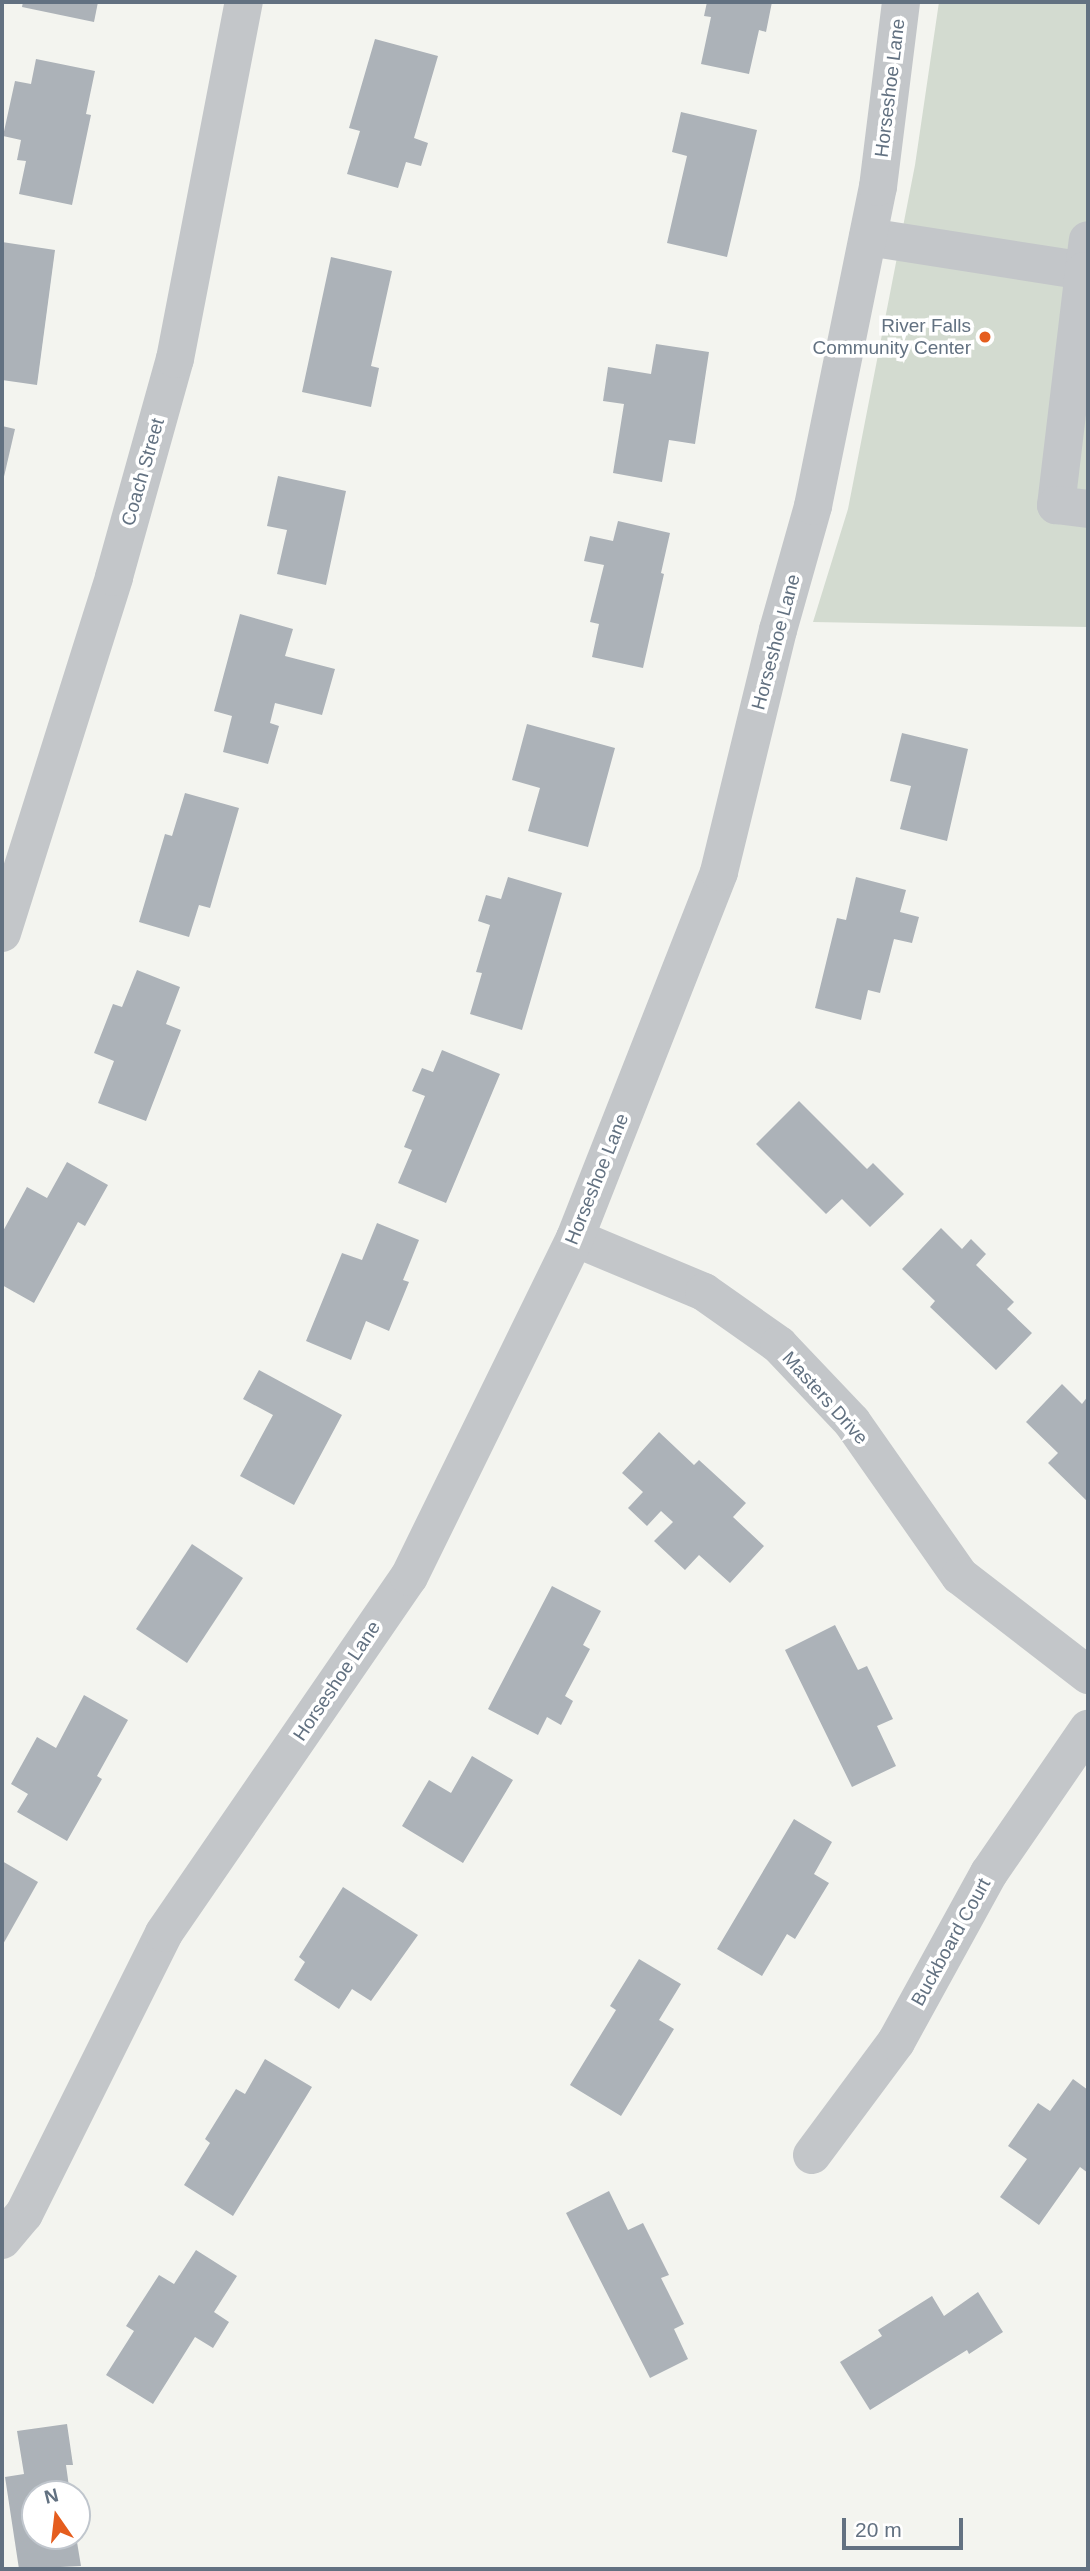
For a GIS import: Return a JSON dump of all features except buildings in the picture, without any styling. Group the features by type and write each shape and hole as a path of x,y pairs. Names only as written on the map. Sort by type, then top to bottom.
{"street":[{"name":"Coach Street","path":"2,933 114,577 175,359 244,2"},
{"name":"Horseshoe Lane","path":"2,2240 24,2214 164,1933 409,1577 575,1238 719,872 778,630 813,506 878,187 901,2"},
{"path":"868,237 1086,255 1055,505 1088,509"},
{"name":"Masters Drive","path":"575,1238 704,1292 779,1345 852,1422 960,1576 1088,1675"},
{"name":"Buckboard Court","path":"812,2155 896,2042 989,1873 1088,1729"}],"shaded area":[{"name":"River Falls Community Center","path":"939,2 1088,2 1088,627 813,622 848,509 915,165"}],"place":[{"name":"River Falls Community Center","path":"985,337"}]}
